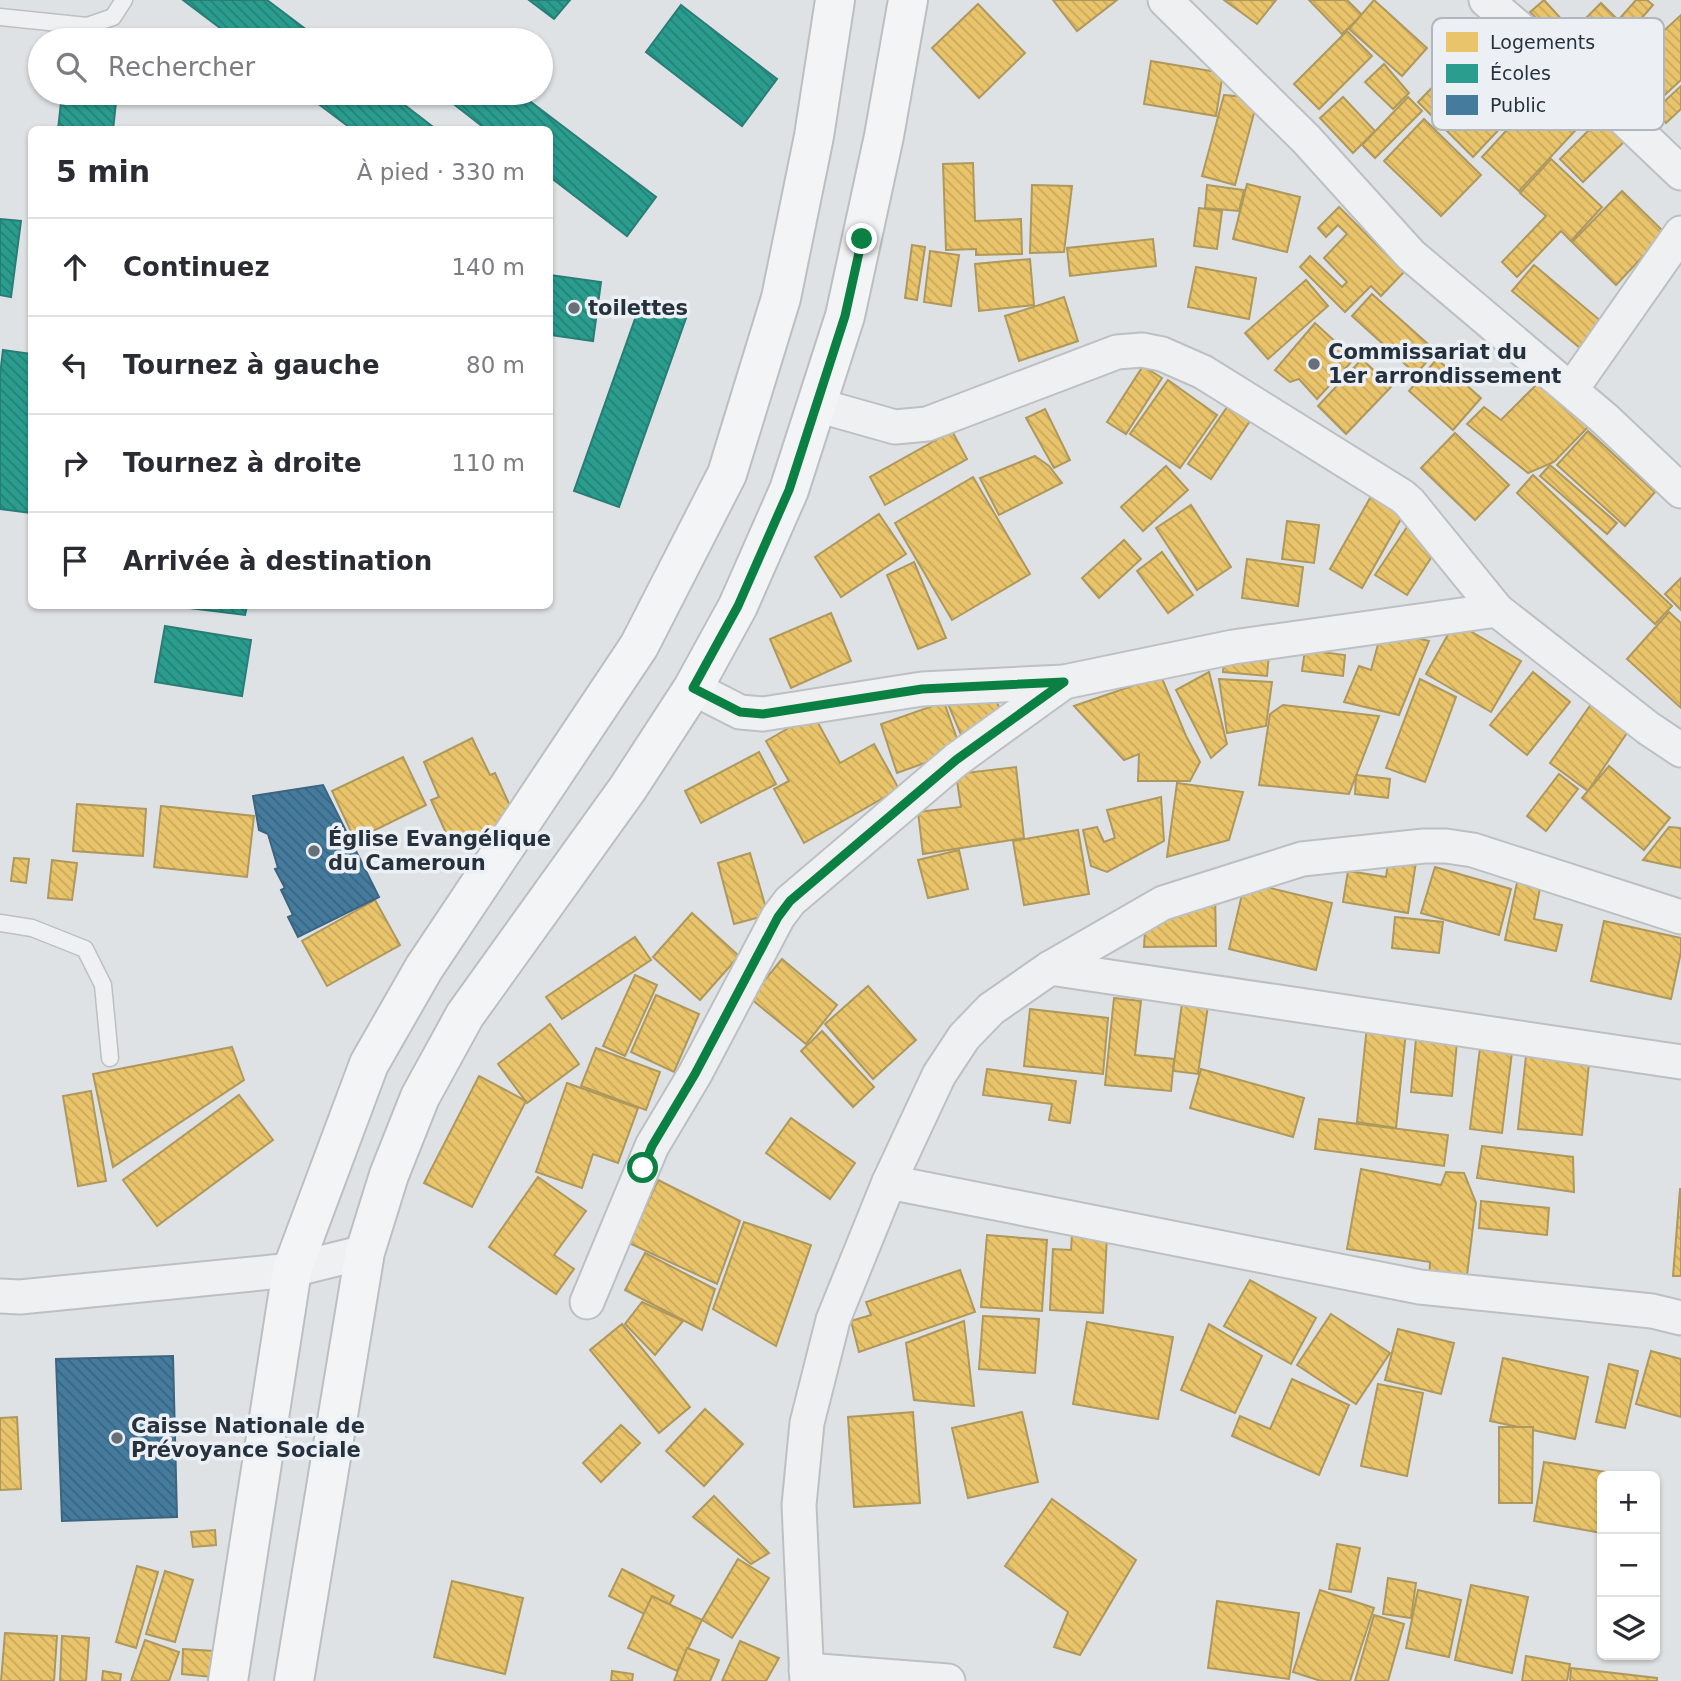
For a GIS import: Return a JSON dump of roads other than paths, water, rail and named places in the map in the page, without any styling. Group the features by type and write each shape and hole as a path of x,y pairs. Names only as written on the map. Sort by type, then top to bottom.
{"main road":[{"path":"228,1681 292,1270 369,1064 424,968 639,646 727,474 781,298 814,136 835,0"},
{"path":"294,1681 365,1252 389,1175 420,1097 465,1015 628,788 693,688 738,606 774,525 789,490 845,316 884,136 908,0"}],"street":[{"path":"1165,0 1307,139 1411,255 1571,390 1681,491"},
{"path":"1486,0 1507,18"},
{"path":"1636,130 1681,173"},
{"path":"1571,390 1681,233"},
{"path":"817,405 895,427 926,424 1117,352 1142,350 1162,354 1203,372 1402,496 1497,610 1648,728 1681,750"},
{"path":"693,688 740,712 763,714 922,689 1064,682 1233,647 1497,610"},
{"path":"587,1302 652,1146 695,1074 790,901 956,760 1064,682"},
{"path":"947,1681 806,1676 799,1505 807,1423 833,1320 889,1182 939,1075 964,1037 991,1009 1049,968 1163,902 1302,859 1424,846 1473,850 1681,917"},
{"path":"1049,968 1681,1062"},
{"path":"889,1182 1420,1287 1652,1311 1681,1318"},
{"path":"0,1296 20,1297 292,1270 365,1252"}],"lane":[{"path":"0,17 88,26 113,17 124,0"},
{"path":"0,923 32,928 85,949 103,985 110,1058"}],"place":[{"name":"toilettes","path":"574,308"},
{"name":"Commissariat du 1er arrondissement","path":"1314,364"},
{"name":"Église Evangélique du Cameroun","path":"314,851"},
{"name":"Caisse Nationale de Prévoyance Sociale","path":"117,1438"}]}
